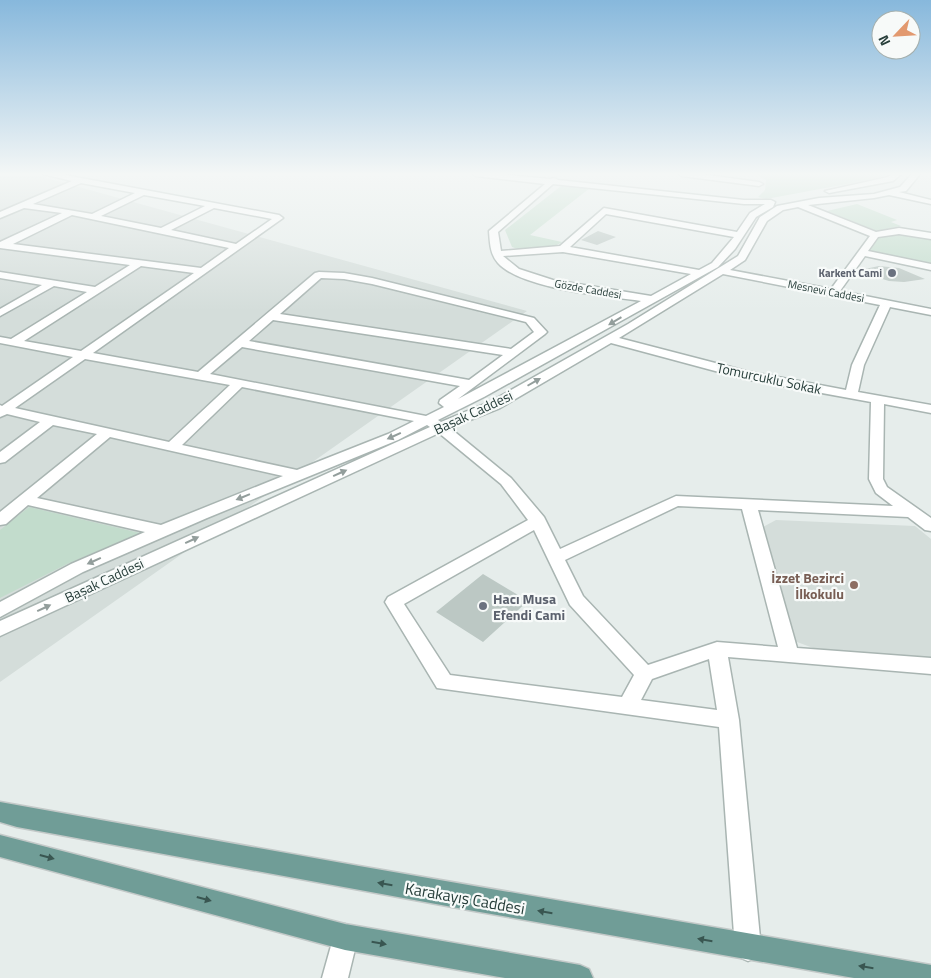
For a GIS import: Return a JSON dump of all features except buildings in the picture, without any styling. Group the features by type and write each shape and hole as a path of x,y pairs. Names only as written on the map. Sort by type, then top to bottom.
{"main road":[{"name":"Karakayış Caddesi","path":"0,812 318,872 748,948 931,978"},
{"path":"0,846 345,937 580,978"}],"street":[{"path":"1,246 55,220"},
{"path":"111,220 236,247"},
{"path":"162,231 185,220"},
{"path":"1,411 277,220"},
{"path":"506,220 493,231 496,254 563,248 700,273"},
{"path":"563,248 594,220"},
{"path":"653,220 740,235"},
{"name":"Başak Caddesi","path":"0,629 434,423 651,299 715,265 732,248 751,220"},
{"name":"Başak Caddesi","path":"0,610 77,568 162,531 393,437 495,405 609,339 742,258 763,220"},
{"path":"838,220 876,235 899,231 931,236"},
{"path":"834,293 876,235"},
{"path":"1,246 202,272"},
{"path":"862,253 931,267"},
{"name":"Gözde Caddesi","path":"496,254 501,262 510,268 559,285 651,299"},
{"path":"14,342 138,264"},
{"name":"Mesnevi Caddesi","path":"721,271 931,312"},
{"path":"201,376 319,275 344,276 372,281 530,320 541,332 515,353 447,401 434,423"},
{"path":"0,276 97,290"},
{"path":"0,313 52,283"},
{"path":"851,394 858,365 886,303"},
{"path":"271,316 515,353"},
{"name":"Tomurcuklu Sokak","path":"609,339 745,375 931,409"},
{"path":"0,340 239,383 434,423 506,481 538,521 576,600 644,674"},
{"path":"240,342 472,384"},
{"path":"172,447 239,383"},
{"path":"878,399 876,479 881,490 931,526"},
{"path":"1,411 51,420 300,475"},
{"path":"0,459 51,420"},
{"path":"0,520 107,433"},
{"path":"25,500 162,531"},
{"path":"556,558 676,501 912,512"},
{"path":"749,505 790,655"},
{"path":"538,521 394,602 444,682 729,720"},
{"path":"628,706 644,674 717,649 931,666"},
{"path":"717,649 729,720 748,948"},
{"path":"335,978 345,937"}],"shaded area":[{"path":"0,220 197,220 527,311 0,682"},
{"name":"İzzet Bezirci İlkokulu","path":"776,520 915,526 931,539 931,662 816,649 797,642 792,637 761,528"}],"green space":[{"path":"518,220 550,220 530,235 562,242 552,247 517,249 512,247 505,230"},
{"path":"849,220 896,220 891,222 901,226 877,231"},
{"path":"899,232 931,237 931,263 869,252 879,236"},
{"path":"29,507 140,533 67,564 0,598 0,530"}],"place":[{"name":"Karkent Cami","path":"892,273"},
{"name":"İzzet Bezirci İlkokulu","path":"854,585"},
{"name":"Hacı Musa Efendi Cami","path":"483,606"}]}
